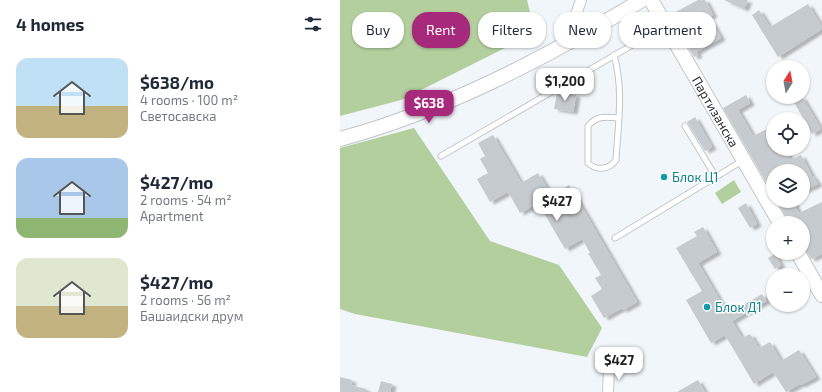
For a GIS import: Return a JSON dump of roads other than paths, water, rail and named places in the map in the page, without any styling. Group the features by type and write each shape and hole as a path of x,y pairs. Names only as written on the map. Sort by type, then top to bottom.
{"main road":[{"path":"611,17 641,0"},
{"name":"Партизанска","path":"651,0 658,12"},
{"path":"340,139 389,124 447,103 472,92 556,48"},
{"name":"Партизанска","path":"679,48 776,216"},
{"path":"802,260 822,295"}],"street":[{"path":"577,12 581,0"},
{"path":"608,392 609,370"}],"lane":[{"path":"441,156 626,48"},
{"path":"614,55 620,87 619,118 616,160 614,164 606,168 594,168 588,163 588,126 594,120 602,117 619,118"},
{"path":"685,126 716,177"},
{"path":"615,238 744,160"}],"place":[{"name":"Блок Ц1","path":"664,177"},
{"name":"Блок Д1","path":"707,307"}]}
